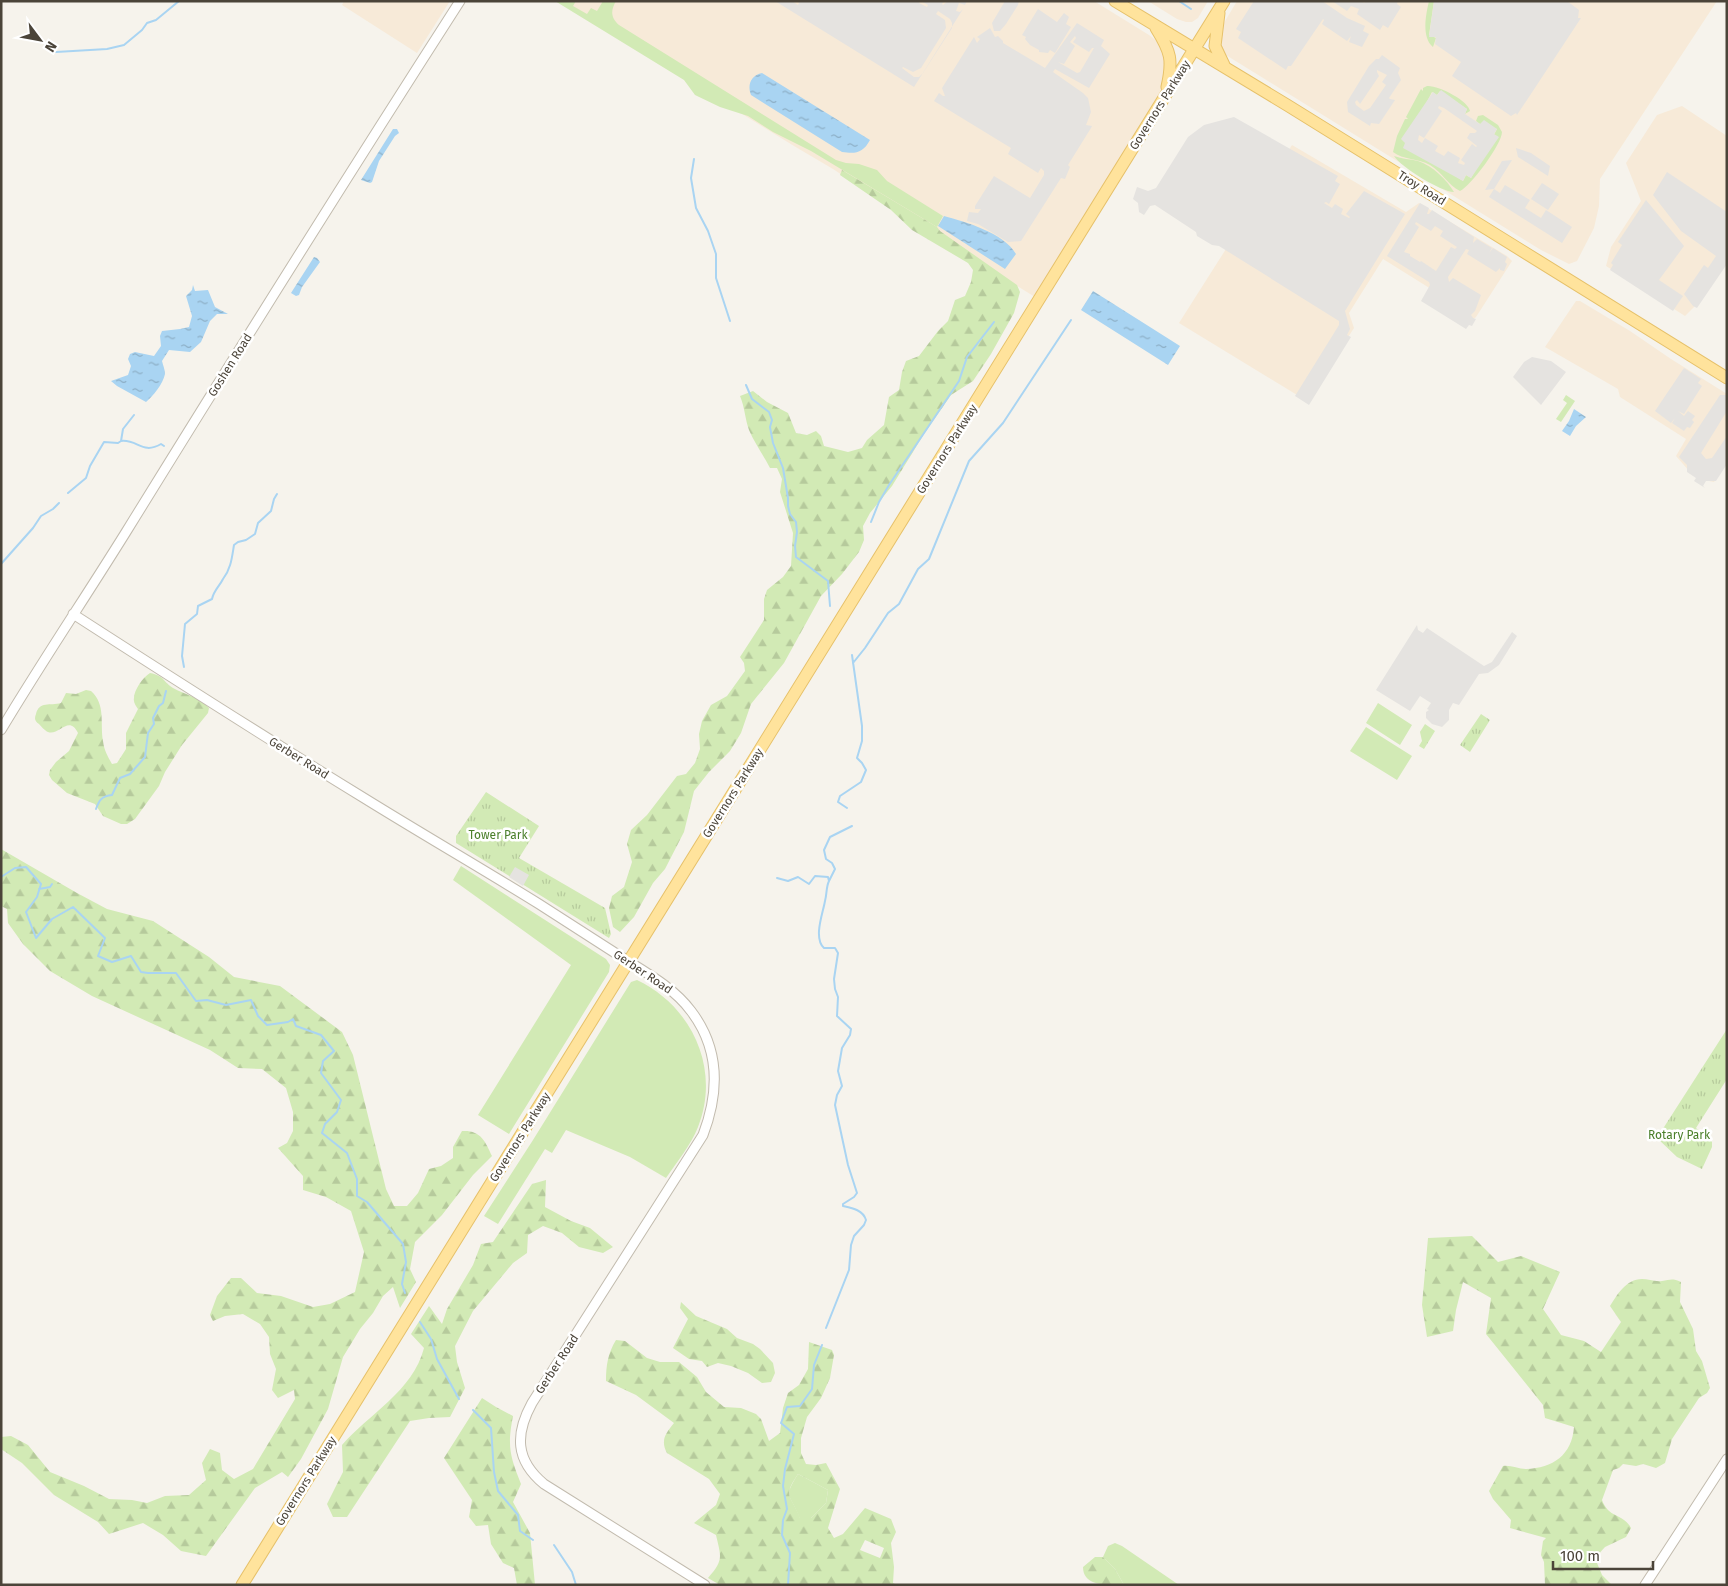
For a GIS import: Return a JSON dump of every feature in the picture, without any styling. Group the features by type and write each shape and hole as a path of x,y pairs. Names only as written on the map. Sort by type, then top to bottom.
{"main road":[{"name":"Troy Road","path":"1115,1 1195,48 1727,378"},
{"path":"1222,4 1215,46 1221,61 1227,68"},
{"name":"Governors Parkway","path":"242,1585 1222,4"},
{"path":"1153,24 1171,58 1165,97"}],"street":[{"name":"Goshen Road","path":"1,730 460,1"},
{"name":"Gerber Road","path":"73,614 328,776 461,855 629,962 675,994 691,1010 698,1021 710,1052 715,1086 712,1109 702,1135 532,1403 522,1422 520,1439 524,1461 544,1484 705,1585"},
{"path":"1645,1585 1727,1459"}],"shaded area":[{"path":"344,1 450,1 417,53 342,5"},
{"path":"560,1 1094,1 1161,44 1165,49 1165,79 1161,93 1035,297 901,214 833,169"},
{"path":"775,1 792,1 798,5 797,1 920,1 919,3 927,7 928,5 921,1 944,1 943,5 948,1 967,1 965,5 959,3 956,11 960,12 963,9 952,27 950,19 938,11 936,14 945,20 946,28 921,68 913,72 902,68 914,77 919,77 922,74 914,87"},
{"path":"1005,1 1019,1 1006,24 1000,31 994,31 992,23"},
{"path":"1148,1 1208,1 1198,18 1192,22 1186,22 1177,19"},
{"path":"1237,1 1717,1 1600,179 1599,206 1594,228 1577,261 1569,264 1541,250 1221,52 1217,43 1221,28"},
{"path":"1254,1 1322,1 1347,18 1365,26 1363,31 1369,34 1362,47 1349,42 1351,36 1347,41 1322,24 1323,19 1291,66 1288,66 1286,70 1238,38 1241,32 1236,29"},
{"path":"1332,1 1360,1 1365,3 1364,1 1398,1 1397,4 1401,7 1388,28 1383,25 1380,30 1357,14 1359,9 1351,6 1347,11"},
{"path":"1434,1 1567,1 1579,10 1578,18 1581,18 1517,115 1516,113 1511,116 1452,76 1461,62 1435,44 1436,37 1429,37"},
{"path":"1038,9 1057,22 1064,13 1069,17 1066,24 1071,27 1055,53 1050,50 1048,53 1039,52 1022,35"},
{"path":"1077,23 1104,40 1101,46 1110,54 1089,88 1055,69 1053,72 1088,98 1091,112 1086,125 1092,126 1068,165 1070,167 1065,179 1061,178 1021,241 1008,242 978,224 967,221 969,212 978,213 981,209 975,209 975,206 994,176 1030,198 1044,175 1044,171 1041,168 1038,173 1008,154 1011,148 934,101 939,93 945,96 942,88 974,37 977,43 980,39 977,37 990,28 995,37 998,36 1003,43 1045,68","holes":["1075,36 1076,38 1073,42 1089,52 1094,48 1080,72 1077,73 1058,62 1064,64 1075,46 1070,42"]},
{"path":"1382,55 1400,68 1398,73 1401,80 1389,98 1395,100 1379,124 1371,123 1370,126 1348,112 1347,102 1369,66 1376,59 1379,59","holes":["1377,70 1387,75 1382,82 1386,85 1370,108 1364,111 1356,105 1355,102 1357,100 1360,104 1379,76"]},
{"path":"1441,90 1467,109 1465,114 1480,124 1484,120 1497,129 1494,134 1499,137 1471,178 1466,175 1463,181 1403,148 1405,143 1401,139 1433,92 1437,95","holes":["1439,106 1477,131 1470,133 1467,138 1477,146 1472,144 1461,160 1465,163 1464,165 1458,163 1460,158 1448,151 1444,156 1435,151 1438,146 1425,138 1422,143 1418,140 1419,135 1424,138 1442,111 1438,108"]},
{"path":"1682,106 1727,136 1727,260 1697,304 1685,316 1606,266 1611,247 1641,201 1626,163 1657,115"},
{"path":"1234,117 1338,176 1335,181 1340,184 1329,204 1324,203 1332,208 1335,204 1343,209 1341,214 1350,217 1346,214 1364,191 1405,214 1345,311 1350,329 1347,335 1351,337 1309,405 1295,396 1339,325 1339,321 1219,246 1212,245 1197,236 1196,232 1155,205 1150,206 1144,215 1139,212 1138,203 1133,199 1137,187 1148,191 1156,188 1188,137 1204,125"},
{"path":"1292,145 1406,212 1419,203 1507,256 1512,261 1476,317 1468,323 1431,289 1383,259 1349,313 1354,328 1307,401 1179,323"},
{"path":"1516,148 1531,153 1550,166 1548,176 1518,157"},
{"path":"1512,160 1494,189 1485,190 1502,161"},
{"path":"1667,172 1727,212 1727,264 1697,308 1693,306 1684,294 1704,265 1708,268 1716,256 1681,231 1653,195"},
{"path":"1542,183 1559,194 1548,210 1531,199"},
{"path":"1505,185 1530,200 1525,208 1541,218 1546,210 1572,227 1562,243 1489,197 1494,189 1500,193"},
{"path":"1646,200 1684,246 1659,280 1683,296 1673,311 1610,270 1613,265 1611,263 1622,245 1618,242"},
{"path":"1420,203 1429,208 1427,214 1432,210 1474,237 1473,243 1477,239 1492,248 1489,253 1493,248 1507,257 1505,262 1507,264 1504,271 1500,270 1500,268 1496,272 1467,254 1469,250 1466,249 1448,277 1449,282 1453,278 1481,295 1475,311 1471,315 1476,319 1472,326 1469,325 1466,329 1421,301 1430,285 1429,282 1387,256","holes":["1416,222 1431,231 1435,226 1443,231 1440,236 1457,247 1455,249 1451,247 1436,271 1404,252 1419,227 1415,224"]},
{"path":"1576,301 1580,301 1630,331 1727,394 1727,462 1714,482 1704,480 1690,472 1676,456 1686,439 1620,397 1618,389 1545,347"},
{"path":"1532,357 1551,361 1566,372 1541,405 1513,377 1524,362"},
{"path":"1684,368 1701,379 1698,383 1702,386 1684,414 1678,411 1684,416 1688,411 1695,416 1690,428 1687,427 1684,431 1672,423 1675,418 1671,423 1655,411"},
{"path":"1720,395 1727,395 1727,411 1701,453 1706,459 1712,458 1727,436 1727,464 1716,481 1706,481 1703,486 1705,488 1694,481 1696,478 1687,472 1687,465 1679,457"},
{"path":"1417,625 1418,630 1423,633 1427,628 1484,666 1492,662 1512,632 1517,636 1499,665 1488,673 1479,674 1459,705 1453,703 1449,710 1449,720 1442,727 1432,724 1426,718 1426,712 1429,710 1427,709 1431,703 1420,696 1410,711 1376,690"},
{"path":"515,867 529,875 523,886 509,877"}],"green space":[{"path":"555,1 576,1 573,6 587,14 591,8 597,11 603,1 616,1 612,13 619,25 836,160 859,164 877,170 887,181 943,216 937,227 811,151 773,132 748,116 720,107 695,95 684,80"},
{"path":"1429,1 1434,1 1429,35 1436,38 1433,47 1429,43 1426,31"},
{"path":"1427,86 1438,88 1459,98 1470,111 1465,114 1467,109 1440,91 1437,95 1432,92 1405,144 1463,181 1466,175 1471,178 1497,129 1480,124 1476,121 1478,116 1483,115 1498,125 1502,132 1497,146 1485,164 1465,188 1460,191 1430,165 1397,155 1393,152 1397,136 1405,119 1408,119 1406,117 1421,89 1423,91 1423,88"},
{"path":"1394,156 1418,161 1429,166 1448,183 1454,192 1440,188 1422,178 1404,166"},
{"path":"842,170 937,227 1017,285 1020,292 1014,313 973,381 951,395 892,486 870,513 863,526 864,540 859,552 842,574 821,596 784,663 751,704 741,733 730,751 709,772 694,791 684,832 665,869 653,883 634,917 620,932 613,927 609,908 612,896 624,887 632,862 627,844 631,830 647,815 677,776 686,774 695,763 700,749 699,734 702,721 711,705 727,696 745,671 744,663 740,657 764,620 764,599 767,590 783,577 791,566 793,533 780,492 782,479 777,468 770,468 751,435 740,396 753,391 767,402 788,413 796,433 807,435 816,431 821,436 824,446 848,452 862,448 867,440 884,425 889,397 899,390 906,361 919,356 948,321 955,300 965,296 971,282 973,270 968,263 912,230 891,210 840,175"},
{"path":"1566,395 1575,401 1561,422 1556,419 1567,403 1563,400"},
{"path":"150,673 161,677 173,688 197,699 209,708 208,713 182,745 165,772 159,786 135,819 127,824 121,824 103,816 95,804 67,793 52,780 49,775 50,770 69,751 78,733 71,725 48,732 35,720 35,717 40,707 61,703 66,693 76,694 86,690 91,691 96,696 101,708 102,735 105,750 112,764 117,763 126,749 126,733 138,709 134,701 134,695 142,681"},
{"path":"1378,703 1412,725 1400,745 1366,723"},
{"path":"1481,714 1490,720 1470,752 1460,745"},
{"path":"1425,724 1435,731 1424,749 1419,746 1422,741 1420,732"},
{"path":"1366,727 1412,756 1397,780 1350,751"},
{"name":"Tower Park","path":"486,792 539,826 519,858 605,908 611,934 609,938 456,843 456,836"},
{"path":"1,849 107,909 153,921 209,957 234,977 280,986 342,1032 353,1055 386,1189 394,1206 407,1206 418,1193 429,1169 441,1166 453,1158 453,1147 462,1131 474,1132 482,1138 492,1156 473,1175 442,1215 415,1242 410,1269 416,1282 400,1308 393,1287 383,1296 373,1313 360,1329 343,1357 328,1409 301,1459 288,1477 282,1472 255,1488 206,1556 181,1551 163,1535 143,1523 109,1534 98,1522 54,1495 22,1463 1,1449 1,1437 11,1436 28,1445 50,1472 109,1499 147,1503 165,1496 189,1495 206,1480 202,1463 210,1449 220,1453 222,1470 234,1479 253,1469 295,1399 294,1390 278,1398 272,1390 276,1369 270,1354 269,1337 260,1324 243,1314 225,1316 213,1321 210,1315 217,1296 231,1278 241,1278 257,1293 281,1296 313,1307 330,1304 355,1292 364,1252 351,1211 326,1197 303,1190 303,1176 278,1148 287,1143 293,1131 293,1112 286,1088 262,1069 238,1068 210,1050 92,996 50,971 23,944 8,923 7,909 1,906"},
{"path":"461,866 606,959 610,965 609,972 509,1134 478,1115 571,965 453,880"},
{"path":"637,980 656,991 673,1006 687,1023 697,1042 703,1062 706,1083 704,1105 698,1127 688,1147 666,1178 630,1157 566,1130 552,1153 545,1149 498,1224 484,1216 631,982"},
{"name":"Rotary Park","path":"1727,1029 1727,1079 1696,1128 1712,1142 1712,1147 1702,1169 1677,1157 1657,1138"},
{"path":"546,1180 545,1207 571,1221 590,1228 613,1247 603,1253 579,1247 562,1233 543,1226 528,1235 527,1253 513,1263 473,1311 455,1346 457,1362 465,1388 450,1417 410,1421 347,1517 333,1517 327,1504 343,1472 342,1445 389,1401 410,1377 424,1348 411,1334 429,1306 442,1324 447,1309 473,1265 481,1244 493,1242 532,1184"},
{"path":"1472,1236 1498,1262 1521,1256 1560,1272 1543,1309 1561,1335 1584,1341 1601,1352 1621,1322 1610,1306 1627,1285 1642,1279 1681,1282 1680,1302 1693,1329 1696,1351 1702,1361 1710,1388 1707,1393 1699,1398 1672,1439 1665,1463 1656,1468 1643,1464 1636,1466 1623,1464 1613,1470 1602,1500 1608,1510 1628,1523 1631,1528 1626,1537 1605,1547 1595,1558 1602,1575 1612,1585 1545,1585 1544,1562 1541,1555 1543,1541 1546,1538 1510,1528 1511,1520 1493,1499 1489,1491 1503,1466 1523,1469 1536,1468 1553,1463 1565,1452 1572,1437 1574,1427 1545,1418 1543,1405 1486,1334 1491,1298 1463,1282 1453,1331 1427,1337 1422,1305 1428,1238"},
{"path":"681,1302 696,1316 727,1329 737,1338 760,1349 773,1363 775,1373 771,1382 762,1383 748,1373 731,1366 718,1363 707,1367 702,1361 689,1359 673,1348 688,1319 680,1308"},
{"path":"616,1340 625,1341 647,1358 660,1362 679,1362 697,1377 706,1392 724,1407 741,1408 756,1414 761,1419 769,1441 780,1433 783,1408 788,1393 799,1385 808,1369 809,1342 832,1350 834,1355 830,1378 821,1398 807,1417 801,1438 801,1453 806,1464 826,1463 840,1489 828,1528 834,1538 843,1534 865,1508 891,1519 896,1532 891,1543 894,1567 893,1583 897,1585 720,1585 708,1578 717,1567 720,1558 716,1535 694,1523 716,1505 720,1494 709,1479 667,1453 664,1440 666,1433 674,1423 636,1395 606,1381 608,1359","holes":["798,1474 828,1490 826,1503 811,1518 800,1518 790,1496 790,1488","865,1540 884,1548 880,1558 860,1550"]},
{"path":"482,1398 513,1416 510,1444 514,1466 521,1484 513,1502 530,1533 535,1585 517,1585 514,1568 503,1563 491,1544 488,1525 476,1526 469,1517 472,1500 444,1458"},
{"path":"798,1474 828,1490 826,1503 811,1518 800,1519 790,1497 790,1488"},
{"path":"1115,1543 1179,1585 1124,1585 1115,1569 1103,1557 1108,1546"},
{"path":"1095,1557 1103,1557 1115,1569 1124,1585 1096,1583 1087,1578 1083,1567"}],"water":[{"path":"762,73 870,140 865,148 859,152 842,152 751,95 749,88 751,81 755,76"},
{"path":"393,129 397,129 399,133 395,136 379,161 372,182 361,180"},
{"path":"944,216 994,234 1003,240 1016,254 1005,269 938,226"},
{"path":"314,257 320,262 302,287 299,295 296,296 291,293"},
{"path":"193,285 195,291 208,290 215,307 228,314 217,314 210,321 201,342 190,352 169,350 162,361 165,374 162,382 146,402 117,386 111,381 128,375 131,366 128,359 130,354 135,352 154,356 161,346 160,336 162,331 189,327 192,316 186,296 192,290"},
{"path":"1093,291 1180,346 1168,365 1081,310"},
{"path":"1574,409 1586,417 1576,426 1570,436 1562,431"}],"waterway":[{"path":"56,52 107,49 124,45 142,30 147,23 156,20 179,1"},
{"path":"1179,1 1191,9"},
{"path":"694,159 691,178 696,208 708,231 716,254 716,278 730,321"},
{"path":"853,663 888,613 899,604 918,569 929,559 969,461 1003,423 1071,320"},
{"path":"871,522 879,502 889,485 959,381 967,357 994,322"},
{"path":"746,385 752,399 769,412 772,420 770,427 773,443 783,468 790,514 796,522 796,557 828,581 830,606"},
{"path":"68,493 86,478 90,466 104,442 118,443 121,441 123,429 134,415"},
{"path":"121,441 132,442 149,448 161,444 164,446"},
{"path":"184,667 182,656 185,624 197,614 198,606 212,599 228,571 234,545 255,534 258,523 271,511 277,494"},
{"path":"1,564 33,528 41,516 59,503"},
{"path":"847,808 838,802 840,796 861,782 866,770 857,758 862,741 862,726 852,655"},
{"path":"96,809 101,799 112,795 120,778 130,774 145,757 148,733 154,724 153,718 159,706 163,703 166,691"},
{"path":"829,881 835,869 832,863 826,859 824,850 830,837 852,826"},
{"path":"1,877 15,868 26,867 41,884 37,897 26,912 36,938 52,919 73,907 105,938 98,956 112,962 131,956 141,972 176,973 196,1001 207,1000 226,1005 251,1000 258,1016 267,1025 288,1022 293,1019 296,1026 321,1035 334,1051 323,1061 321,1073 341,1100 337,1112 325,1124 322,1133 347,1153 357,1179 357,1196 367,1202 403,1244 406,1262 402,1284 405,1293"},
{"path":"777,878 788,881 798,877 809,884 815,876 828,877 829,881 819,938 824,948 835,948 838,953 834,979 838,997 837,1016 851,1029 850,1035 842,1048 838,1071 842,1086 837,1095 835,1105 848,1165 857,1193 843,1206 860,1212 866,1220 854,1236 851,1245 849,1270 826,1328"},
{"path":"39,889 50,887 52,884"},
{"path":"420,1322 431,1339 437,1359 459,1399"},
{"path":"788,1585 790,1553 782,1535 783,1520 787,1509 783,1486 785,1469 794,1434 781,1423 787,1407 800,1406 812,1389 814,1365 822,1345"},
{"path":"473,1410 491,1428 494,1472 498,1491 518,1515 520,1531 533,1540"},
{"path":"554,1545 572,1572 576,1585"}]}
